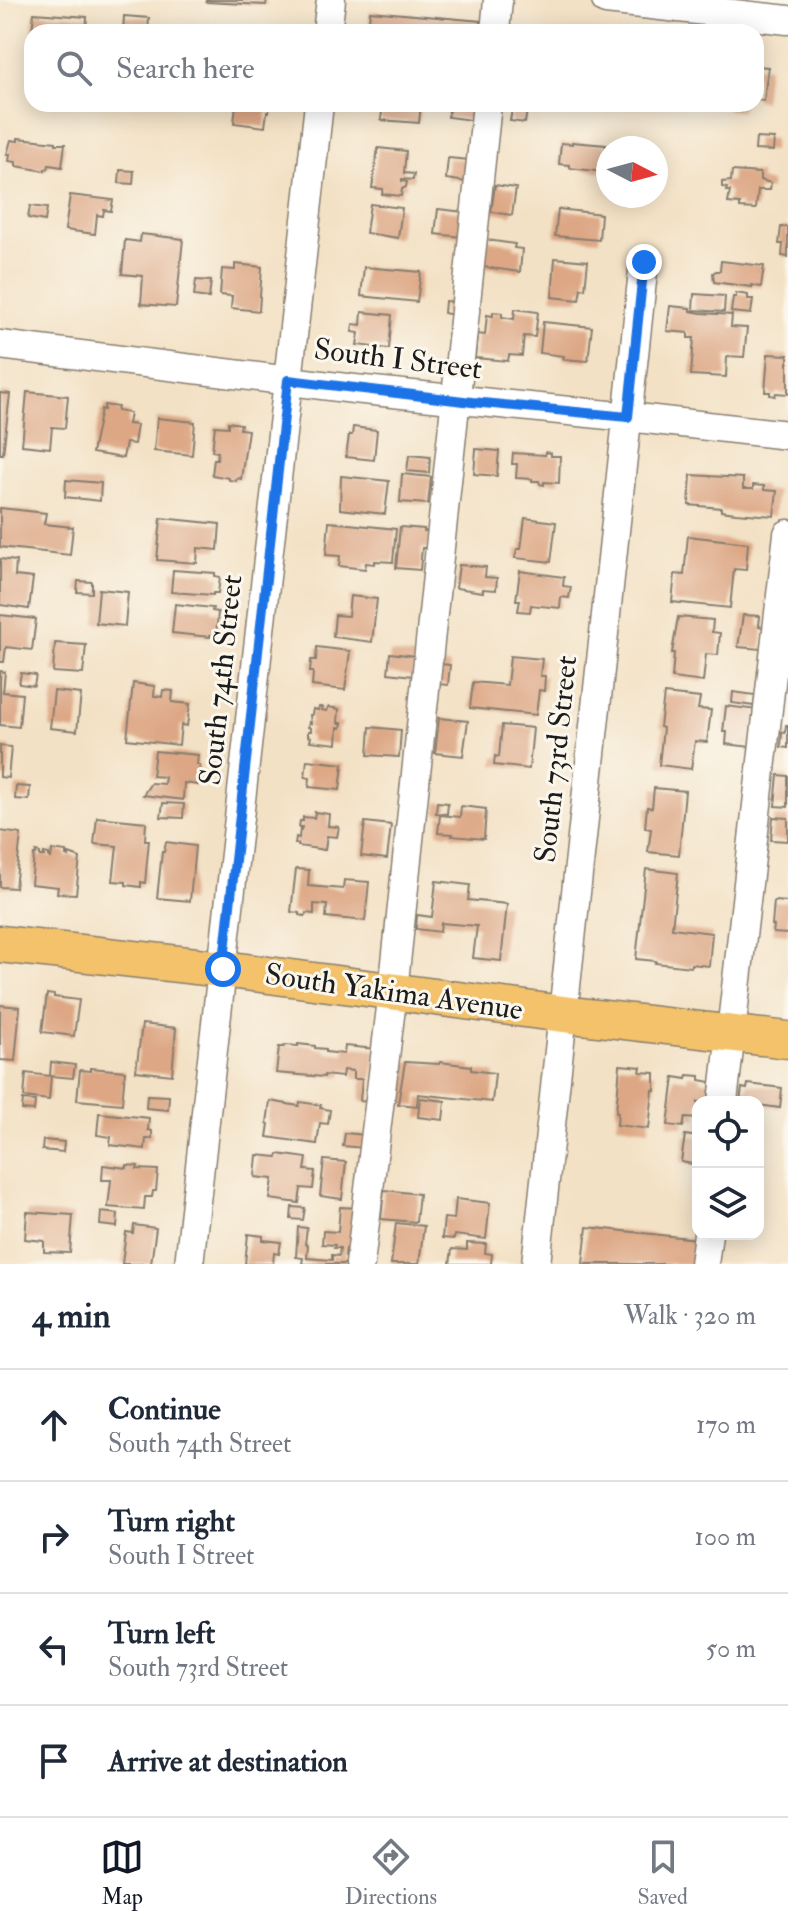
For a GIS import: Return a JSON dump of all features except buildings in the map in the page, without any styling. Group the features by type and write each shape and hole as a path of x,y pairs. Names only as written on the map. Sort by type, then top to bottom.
{"main road":[{"name":"South Yakima Avenue","path":"0,944 788,1040"}],"street":[{"path":"328,24 331,0"},
{"path":"496,24 498,0"},
{"path":"606,0 682,20 788,20"},
{"name":"South 74th Street","path":"189,1264 318,112"},
{"path":"360,1264 393,991 486,112"},
{"name":"South 73rd Street","path":"536,1264 644,262"},
{"name":"South I Street","path":"0,345 455,400 788,435"},
{"path":"724,1096 788,534"},
{"path":"704,1264 707,1240"}],"route":[{"path":"223,969 288,380 628,417 644,262"}]}
